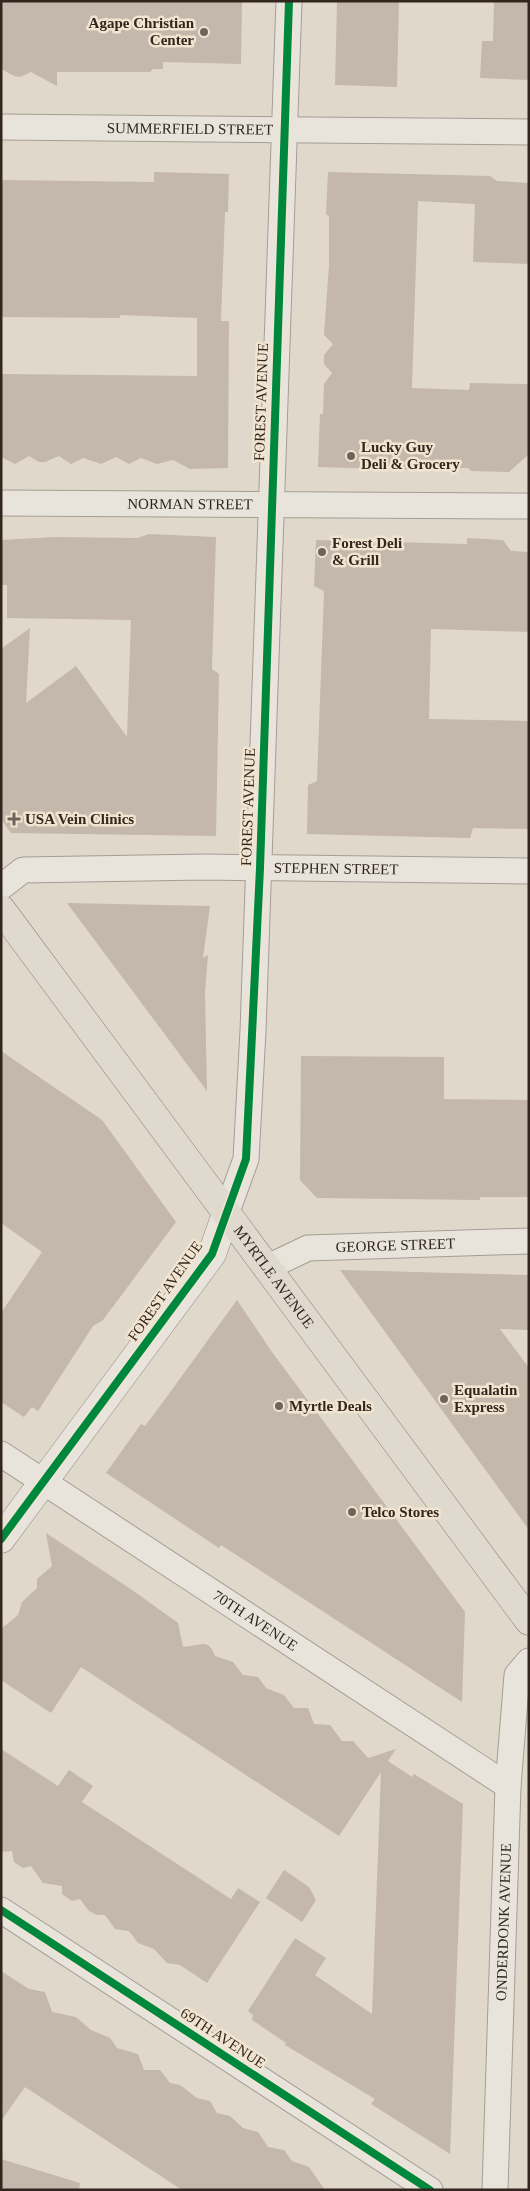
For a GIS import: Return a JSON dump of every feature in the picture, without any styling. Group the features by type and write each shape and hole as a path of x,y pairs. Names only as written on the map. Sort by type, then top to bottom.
{"main road":[{"name":"MYRTLE AVENUE","path":"1,909 195,1168 226,1214 529,1621"}],"street":[{"name":"FOREST AVENUE","path":"1,1539 212,1254 246,1159 260,868 289,1"},
{"name":"SUMMERFIELD STREET","path":"1,127 529,132"},
{"name":"NORMAN STREET","path":"1,502 529,506"},
{"name":"STEPHEN STREET","path":"1,887 23,870 204,867 529,871"},
{"name":"GEORGE STREET","path":"266,1268 308,1248 529,1241"},
{"name":"70TH AVENUE","path":"1,1454 508,1786"},
{"name":"ONDERDONK AVENUE","path":"495,2190 508,1786 517,1674 529,1661"},
{"name":"69TH AVENUE","path":"1,1910 430,2190"}],"building":[{"path":"1,1 242,1 241,64 163,62 163,69 153,69 150,72 57,72 57,86 31,72 20,77 14,76 1,69"},
{"path":"337,1 399,1 397,87 335,85"},
{"path":"494,1 529,1 529,80 480,78 482,41 493,41"},
{"path":"154,172 229,174 228,212 225,212 221,321 229,321 228,468 190,469 173,460 157,464 141,458 129,464 116,457 101,464 83,458 71,464 59,456 45,462 39,462 29,456 15,464 1,457 1,374 197,376 197,318 120,315 120,318 1,317 1,180 154,182"},
{"path":"328,172 490,176 497,181 529,183 529,264 473,262 475,204 418,201 412,388 469,390 470,383 529,384 529,454 509,472 471,471 468,468 410,467 410,470 318,467 320,414 323,414 324,384 332,373 324,364 324,355 333,344 324,335 329,266 329,217 326,214"},
{"path":"149,534 216,537 212,669 219,674 216,836 11,833 1,819 1,649 30,628 26,703 76,666 127,737 131,620 7,618 7,585 1,585 1,540 55,537 138,538"},
{"path":"467,538 503,540 511,551 529,552 529,632 431,629 429,719 529,721 529,829 473,828 470,838 307,834 308,785 317,781 324,591 314,586 316,540 467,544"},
{"path":"67,903 210,906 203,958 208,955 205,993 207,1091"},
{"path":"1,1051 102,1120 176,1222 103,1320 93,1326 38,1411 32,1407 24,1417 1,1402 1,1313 42,1252 1,1223"},
{"path":"301,1056 444,1057 444,1099 529,1100 529,1197 480,1197 480,1200 317,1198 300,1180"},
{"path":"340,1270 529,1275 529,1330 500,1329 529,1368 529,1530"},
{"path":"237,1300 272,1352 465,1612 462,1702 221,1545 219,1548 106,1473 141,1424 145,1426"},
{"path":"46,1533 178,1623 183,1647 208,1645 215,1656 233,1662 243,1675 258,1677 266,1688 284,1695 294,1708 308,1708 314,1724 330,1725 342,1741 353,1741 368,1758 396,1749 388,1761 412,1777 414,1774 463,1804 450,2154 371,2104 375,2099 285,2045 286,2043 252,2020 253,2015 248,2011 295,1938 326,1958 315,1975 372,2014 381,1772 339,1836 81,1667 51,1713 1,1680 1,1629 18,1615 22,1602 37,1588 37,1579 52,1566"},
{"path":"1,1749 58,1786 69,1770 93,1786 82,1802 231,1899 238,1888 260,1902 207,1983 180,1965 167,1963 154,1949 138,1943 129,1931 115,1929 105,1915 97,1915 89,1911 80,1899 72,1901 62,1894 62,1886 43,1883 31,1866 23,1868 14,1862 12,1851 1,1852"},
{"path":"284,1870 309,1887 316,1900 302,1922 266,1898"},
{"path":"1,1971 29,1989 45,1992 52,2012 76,2017 91,2030 110,2038 117,2048 138,2054 144,2070 160,2070 170,2083 180,2085 197,2098 210,2101 217,2113 230,2116 243,2128 258,2132 268,2147 284,2150 292,2161 309,2167 325,2190 182,2190 25,2087 1,2121"},
{"path":"1,2159 80,2183 79,2190 1,2190"}],"cycle path":[{"path":"1,1539 212,1254 246,1159 260,868 289,1"},
{"path":"1,1910 430,2190"}],"place":[{"name":"Agape Christian Center","path":"204,32"},
{"name":"Lucky Guy Deli & Grocery","path":"351,456"},
{"name":"Forest Deli & Grill","path":"322,552"},
{"name":"USA Vein Clinics","path":"14,819"},
{"name":"Equalatin Express","path":"444,1399"},
{"name":"Myrtle Deals","path":"279,1406"},
{"name":"Telco Stores","path":"352,1512"}]}
